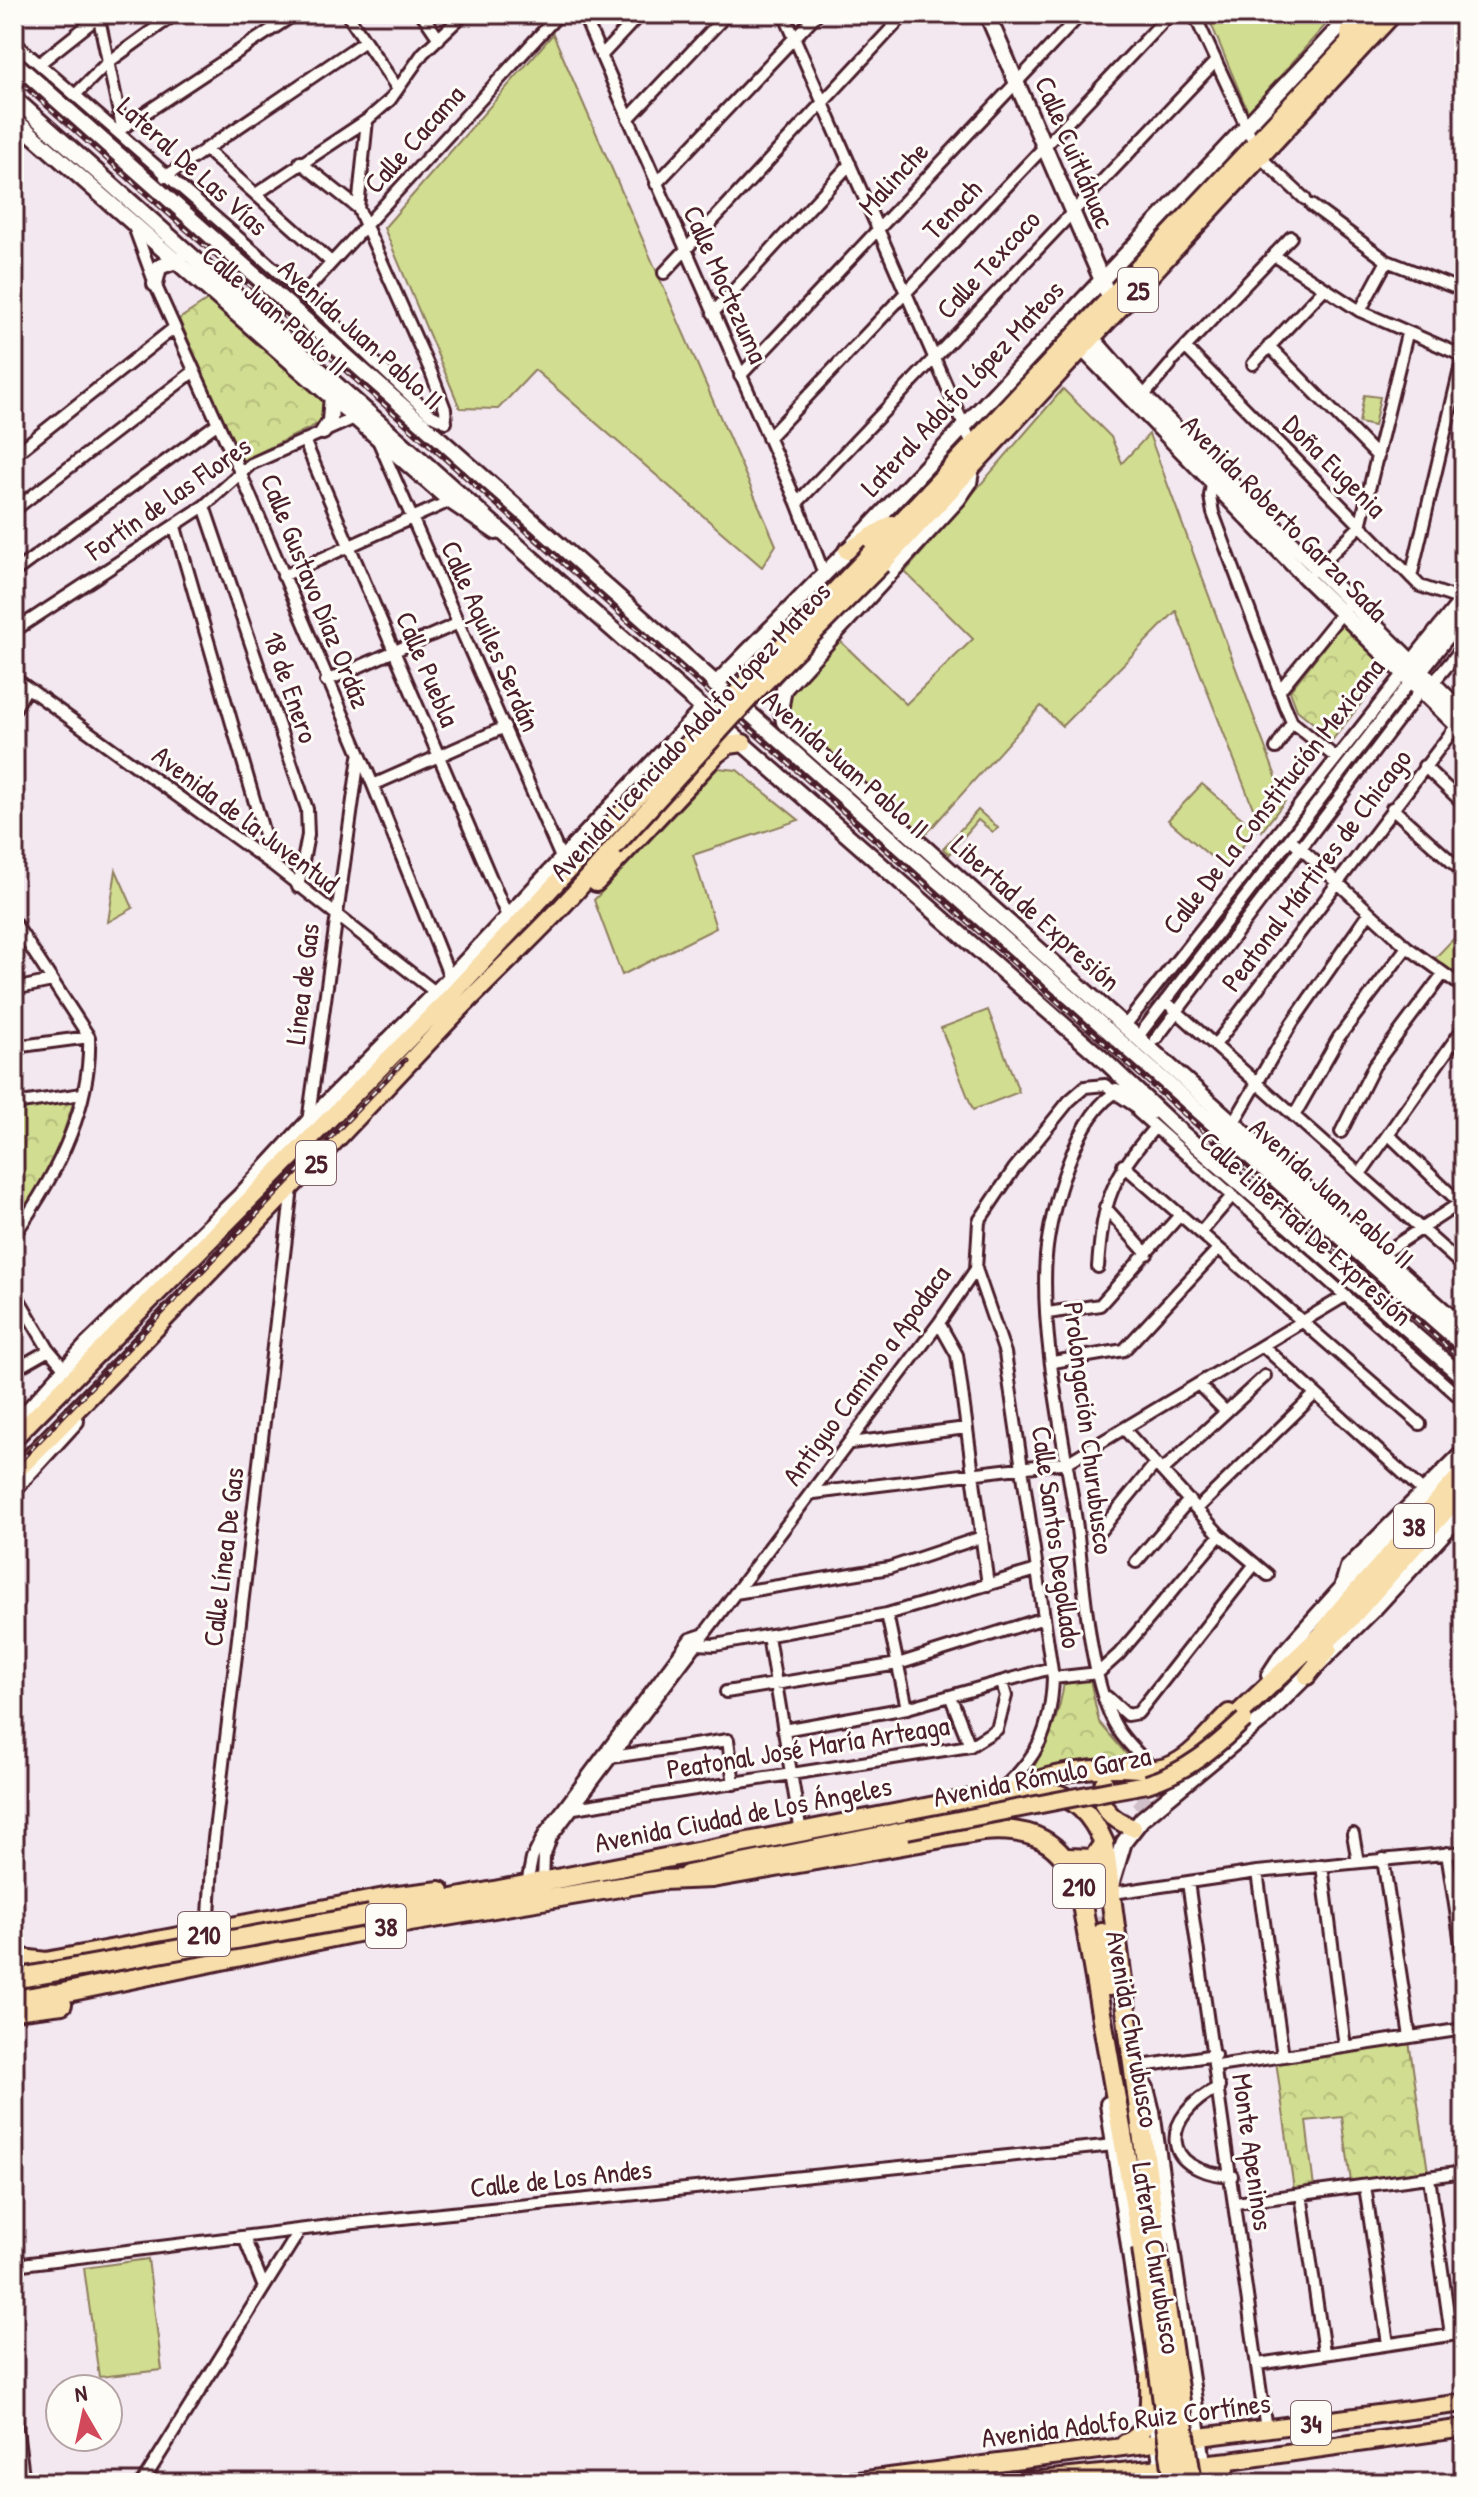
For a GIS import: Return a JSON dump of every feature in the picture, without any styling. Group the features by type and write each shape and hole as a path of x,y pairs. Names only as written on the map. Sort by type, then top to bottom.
{"highway":[{"path":"1184,1765 1321,1636 1344,1607"},
{"name":"Avenida Churubusco","path":"1002,1794 1043,1790 1059,1793 1078,1803 1097,1825 1104,1843 1136,2070 1149,2247 1174,2483"},
{"name":"Avenida Ciudad de Los Ángeles","path":"486,1892 1002,1794"},
{"name":"210","path":"662,1880 712,1878 1006,1829 1039,1838 1068,1858"},
{"path":"1068,1858 1093,1859 1104,1843"},
{"name":"Avenida Churubusco","path":"1068,1858 1079,1887 1107,2040 1118,2138 1149,2247 1192,2483"},
{"name":"Avenida Ciudad de Los Ángeles","path":"112,1984 386,1926 662,1880"},
{"name":"210","path":"14,1958 46,1962 413,1893 467,1889 486,1892"},
{"path":"14,1979 486,1892"},
{"path":"1102,1933 1126,2106 1118,2138"},
{"path":"46,1962 46,1978 59,1983 123,1973 156,1973"},
{"path":"14,1991 58,1994 112,1984"},
{"path":"14,2010 80,2000 112,1984"}],"main road":[{"name":"Avenida Licenciado Adolfo López Mateos","path":"1258,152 1376,14"},
{"name":"Avenida Licenciado Adolfo López Mateos","path":"14,1438 82,1367 110,1332 603,833 972,466 1116,302 1393,14"},
{"path":"1349,43 1351,15"},
{"name":"Avenida Licenciado Adolfo López Mateos","path":"14,1474 292,1188 441,1029 580,889 613,848 877,558 910,513 972,444 1083,338"},
{"path":"847,551 910,513"},
{"path":"580,889 601,879 717,754 729,745 743,743"},
{"path":"507,916 535,905"},
{"path":"82,1367 87,1345"},
{"name":"Avenida Rómulo Garza","path":"1370,1586 1463,1460"},
{"name":"Avenida Rómulo Garza","path":"1002,1794 1035,1781 1120,1768 1154,1770 1180,1760 1269,1675 1370,1586 1464,1490"},
{"path":"1307,1676 1344,1607"},
{"name":"Avenida Rómulo Garza","path":"662,1880 1161,1779 1205,1756 1244,1720 1344,1607"},
{"path":"1120,1768 1105,1780 1101,1799 1113,1818 1133,1828"},
{"path":"1115,2447 1134,2440 1147,2424 1149,2379"},
{"name":"Avenida Adolfo Ruiz Cortínes","path":"843,2483 1464,2403"},
{"name":"Avenida Adolfo Ruiz Cortínes","path":"1012,2483 1163,2475 1203,2464 1464,2428"},
{"path":"1216,2481 1230,2461"},
{"path":"1083,2483 1136,2483"}],"street":[{"path":"14,18 19,14"},
{"path":"76,94 106,64 175,14"},
{"path":"40,63 98,16 120,129 295,14"},
{"path":"347,14 397,88"},
{"path":"422,14 439,39"},
{"path":"256,194 367,120 390,100 423,53 464,14"},
{"name":"Calle Cacama","path":"307,300 331,262 559,14"},
{"name":"Calle Moctezuma","path":"583,14 797,503 824,574"},
{"path":"601,56 640,14"},
{"path":"628,119 727,14"},
{"path":"784,14 972,444"},
{"path":"656,184 817,14"},
{"path":"664,273 905,14"},
{"name":"Malinche","path":"740,376 1081,14"},
{"name":"Tenoch","path":"768,438 1170,14"},
{"path":"1194,14 1258,152 1308,202 1387,261 1464,291"},
{"name":"Calle Cuitláhuac","path":"989,15 1101,278 1116,302"},
{"name":"Lateral Adolfo López Mateos","path":"715,685 847,551 1351,15"},
{"path":"165,177 365,41"},
{"name":"Lateral De Las Vías","path":"14,42 120,129 165,177 307,300 431,415 446,422 445,409 431,372 365,228"},
{"name":"Calle Texcoco","path":"797,503 1216,61"},
{"name":"Avenida Juan Pablo II","path":"14,62 1464,1346"},
{"name":"Avenida Juan Pablo II","path":"14,98 1175,1127 1464,1378"},
{"name":"Calle Juan Pablo II","path":"14,119 133,224 283,349 450,501 479,523 506,535"},
{"path":"365,228 358,208 367,120"},
{"path":"205,149 331,262"},
{"path":"300,162 358,208"},
{"path":"713,313 850,164"},
{"name":"Calle Gustavo Díaz Ordáz","path":"133,224 155,284 240,472 451,977"},
{"path":"1140,400 1291,237"},
{"path":"1275,256 1323,290 1360,311 1407,334 1464,354 1411,577"},
{"path":"155,284 159,267 179,260"},
{"path":"1360,311 1387,261"},
{"path":"1253,364 1323,290"},
{"path":"14,455 174,328"},
{"path":"1311,573 1360,526 1407,334"},
{"name":"Avenida Roberto Garza Sada","path":"1083,338 1140,400 1462,723"},
{"path":"1269,346 1378,457"},
{"name":"Doña Eugenia","path":"1186,348 1411,577 1430,590 1463,604"},
{"path":"14,510 193,372"},
{"path":"323,432 330,421 332,395"},
{"name":"Fortín de las Flores","path":"14,631 175,527 204,506 240,472 357,417"},
{"path":"14,572 218,423"},
{"name":"Calle Aquiles Serdán","path":"374,433 562,860"},
{"name":"Calle Puebla","path":"304,440 507,916"},
{"name":"Libertad de Expresión","path":"972,466 966,488 784,689 781,705 788,728 1124,1027 1146,1041 1233,1124 1464,1329"},
{"path":"1216,476 1213,513 1292,722 1335,757"},
{"path":"283,576 414,520 450,501"},
{"name":"18 de Enero","path":"204,506 307,809 308,835 298,887"},
{"path":"175,527 273,865"},
{"path":"1146,1041 1177,1012 1416,678 1463,604"},
{"path":"1279,691 1347,607"},
{"path":"326,681 459,623"},
{"path":"1416,678 1464,646"},
{"name":"Avenida de la Juventud","path":"14,678 273,865 441,997"},
{"name":"Calle De La Constitución Mexicana","path":"1124,1027 1335,757 1416,678"},
{"path":"14,710 27,688"},
{"path":"14,1426 87,1345 110,1332 308,1122 441,997 451,977 703,709"},
{"path":"1276,748 1292,722"},
{"name":"Peatonal Mártires de Chicago","path":"1215,1045 1336,880 1424,766 1462,723"},
{"path":"687,724 709,732 717,754"},
{"path":"373,785 505,727"},
{"name":"Línea de Gas","path":"308,1122 359,757"},
{"path":"1424,766 1464,804"},
{"path":"1392,808 1464,873"},
{"path":"890,835 952,875"},
{"path":"1295,843 1407,947 1464,988"},
{"path":"1146,1041 1165,1001 1295,843"},
{"path":"993,909 996,918 1038,962 1047,976"},
{"path":"1233,1124 1292,1023 1369,913"},
{"path":"14,1235 54,1174 89,1065 89,1037 15,926"},
{"path":"1294,1116 1339,1037 1407,947"},
{"path":"1341,1132 1374,1066 1443,974"},
{"path":"14,989 52,981"},
{"path":"1165,1001 1464,1267"},
{"path":"1360,1174 1464,1027"},
{"path":"14,1047 89,1037"},
{"path":"1146,1041 1172,1085"},
{"name":"Antiguo Camino a Apodaca","path":"535,1882 532,1859 545,1833 814,1493 976,1269 979,1221 1014,1169 1077,1093 1085,1087 1098,1085 1116,1091"},
{"path":"1116,1091 1131,1086"},
{"path":"1116,1091 1175,1127"},
{"name":"Calle Libertad De Expresión","path":"1116,1091 1464,1401"},
{"name":"Prolongación Churubusco","path":"1116,1091 1093,1117 1057,1195 1046,1261 1048,1313 1098,1673 1117,1728 1154,1770"},
{"path":"14,1104 82,1094"},
{"path":"1098,1267 1105,1207 1123,1165 1155,1127"},
{"path":"1381,1255 1463,1203 1389,1135"},
{"path":"1123,1165 1420,1424"},
{"name":"Calle Línea De Gas","path":"208,1933 215,1832 292,1188"},
{"path":"1201,1232 1232,1196"},
{"path":"1105,1207 1147,1254"},
{"path":"1048,1313 1100,1305 1180,1215"},
{"path":"1053,1362 1124,1350 1218,1249"},
{"name":"Calle Santos Degollado","path":"976,1269 1005,1353 1052,1673 1050,1718 1038,1747 1002,1794"},
{"path":"14,1291 49,1350 65,1369"},
{"path":"814,1493 1068,1462 1345,1296"},
{"path":"939,1323 957,1355 988,1585"},
{"path":"14,1489 134,1358 140,1345"},
{"path":"1263,1346 1424,1493"},
{"path":"14,1370 49,1350"},
{"path":"1096,1536 1158,1468 1265,1376"},
{"path":"1199,1385 1226,1412"},
{"path":"1136,1562 1193,1504 1315,1394"},
{"path":"851,1443 966,1428"},
{"path":"1125,1430 1220,1535 1268,1575"},
{"name":"Avenida Rómulo Garza","path":"1344,1607 1424,1493 1463,1460"},
{"name":"Avenida Rómulo Garza","path":"1112,1888 1124,1842 1133,1828 1158,1804 1239,1742 1307,1676 1464,1511"},
{"path":"783,1730 907,1708 1052,1673 1098,1673 1119,1654 1220,1535"},
{"path":"735,1593 889,1568 982,1537"},
{"path":"1105,1696 1127,1715 1138,1713 1255,1564"},
{"path":"696,1639 768,1636 887,1614 1037,1570"},
{"path":"887,1614 907,1708"},
{"path":"726,1692 898,1664 1044,1618"},
{"path":"768,1636 801,1832"},
{"name":"Antiguo Camino a Apodaca","path":"535,1882 551,1837 696,1639"},
{"name":"Peatonal José María Arteaga","path":"574,1808 970,1746 997,1729 1006,1696 1002,1683"},
{"path":"951,1698 970,1746"},
{"path":"612,1757 728,1740 734,1784"},
{"path":"1353,1834 1358,1862"},
{"path":"1112,1888 1464,1852"},
{"path":"1447,1853 1464,1963"},
{"path":"1383,1859 1410,2037"},
{"path":"1322,1865 1345,2047"},
{"path":"1257,1872 1283,2056"},
{"name":"Monte Apeninos","path":"1188,1882 1216,2061 1266,2429"},
{"path":"1136,2070 1283,2056 1464,2029"},
{"name":"Lateral Churubusco","path":"1136,2070 1148,2094 1157,2143 1203,2464 1216,2481"},
{"path":"1219,2087 1184,2111 1176,2126 1175,2140 1182,2159 1197,2171 1232,2176"},
{"name":"Lateral Churubusco","path":"1118,2138 1163,2475"},
{"name":"Calle de Los Andes","path":"14,2265 1118,2138"},
{"path":"1157,2143 1175,2140"},
{"path":"1236,2203 1464,2172"},
{"path":"1429,2177 1451,2335"},
{"path":"1365,2186 1388,2344"},
{"path":"1301,2194 1324,2352"},
{"path":"142,2483 300,2230"},
{"path":"244,2237 263,2285"},
{"path":"1258,2364 1464,2333"},
{"path":"1149,2379 1189,2373"},
{"path":"14,2407 24,2483"},
{"path":"1154,2413 1195,2407"}],"green space":[{"path":"1207,14 1326,14 1329,21 1248,112"},
{"path":"553,34 776,545 762,567 535,370 498,409 460,408 384,228"},
{"path":"1242,137 1243,144 1124,271 1117,272"},
{"path":"1097,294 1097,301 978,426 973,427"},
{"path":"211,298 328,401 326,420 242,461 179,319"},
{"path":"1063,389 1111,437 1122,463 1149,434 1285,801 1262,831 1176,611 1062,726 1041,706 925,835 794,719 789,706 790,686 839,640 906,704 973,639 905,572"},
{"path":"1364,395 1380,397 1374,426 1359,423"},
{"path":"1343,623 1389,668 1333,739 1297,710 1290,691"},
{"path":"718,768 737,770 799,820 693,855 716,928 622,975 594,900"},
{"path":"1202,784 1256,830 1224,868 1168,820"},
{"path":"978,810 998,828 993,832 978,820 949,854 943,849"},
{"path":"116,870 133,908 108,922"},
{"path":"1458,934 1464,939 1464,980 1433,960"},
{"path":"988,1010 1019,1092 973,1110 941,1028"},
{"path":"75,1097 49,1176 14,1221 14,1109"},
{"path":"1090,1680 1099,1722 1128,1756 1030,1774 1052,1729 1064,1681"},
{"path":"1409,2041 1428,2172 1351,2182 1342,2117 1306,2121 1314,2188 1294,2190 1276,2061"},
{"path":"148,2259 162,2370 124,2374 98,2373 84,2268"}],"tunnel":[{"path":"284,346 307,305"},
{"path":"1102,1933 1098,1891 1102,1863 1130,1820 1177,1772"}],"railway":[{"path":"14,77 1464,1362"},
{"path":"14,1467 405,1060"}]}
